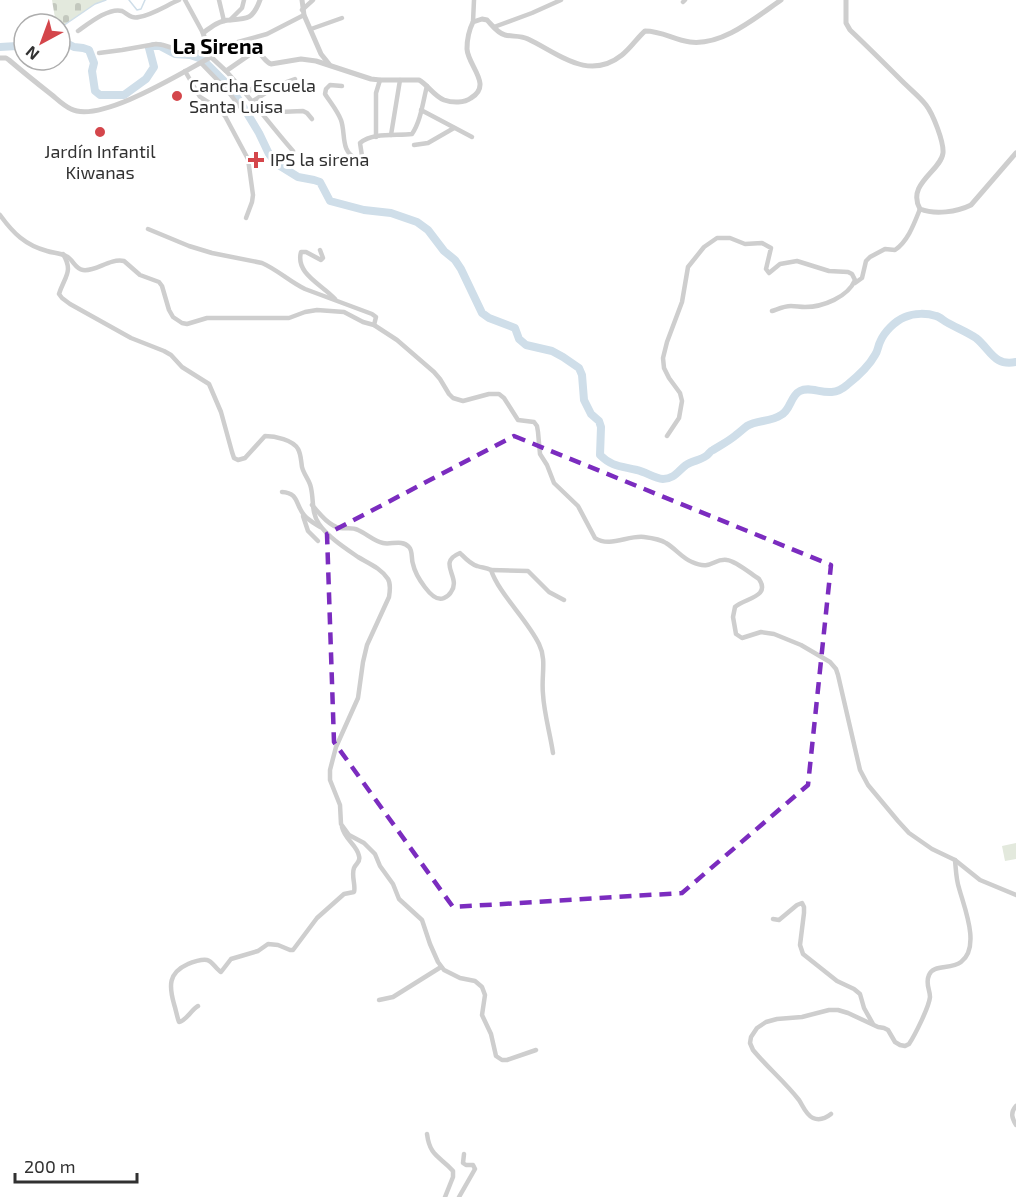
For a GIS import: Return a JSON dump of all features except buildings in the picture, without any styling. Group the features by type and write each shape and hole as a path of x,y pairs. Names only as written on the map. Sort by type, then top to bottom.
{"street":[{"path":"78,31 91,21 117,10 132,18 141,17 179,0"},
{"path":"185,0 203,33 209,56"},
{"path":"219,0 227,20"},
{"path":"203,33 227,20 242,8 244,0"},
{"path":"227,20 244,20 251,16 260,0"},
{"path":"302,0 303,12 321,54 330,65"},
{"path":"0,58 9,60 71,110 86,112 111,106 157,86 238,42 267,34 303,12 314,0"},
{"path":"226,71 257,52 272,64 301,59 330,65 371,79 419,80 446,101 464,102 478,93 481,82 469,60 467,50 473,22 474,0"},
{"path":"494,27 560,0"},
{"path":"473,22 487,20 504,35 527,39 574,63 600,65 624,54 645,31 656,31 687,42 704,43 720,38 740,27 781,0"},
{"path":"846,0 846,23 850,30 926,104 935,122 943,152 941,159 924,180 918,193 916,202 920,209 927,212 944,211 971,205 1016,153"},
{"path":"311,29 342,18"},
{"path":"99,53 156,44 209,56 246,93 260,109 271,127 293,151"},
{"path":"200,63 227,90 240,107"},
{"path":"185,71 200,97 219,109 225,116 248,159 253,195 246,218"},
{"path":"253,101 278,86 295,80"},
{"path":"375,137 376,93 380,80"},
{"path":"391,135 400,80"},
{"path":"246,93 261,82"},
{"path":"342,86 330,85 325,94 341,120 347,152 354,158 360,159 362,156 360,143 363,140 411,134 421,110 427,86"},
{"path":"260,109 279,112 303,111 312,119"},
{"path":"421,110 472,137"},
{"path":"414,145 428,143 454,128"},
{"path":"772,311 788,306 807,307 840,297 862,278 866,261 870,257 885,249 895,250 903,244 920,209"},
{"path":"0,215 21,240 47,251 63,254 81,270 86,271 113,261 124,261 140,275 159,282 173,317 182,323 187,324 207,318 281,318 317,310 344,312 374,325 397,340 434,372 453,398 463,401 489,394 499,394 518,420 534,422 537,426 540,454 554,483 578,506 595,538 609,542 633,536 657,539 691,562 706,566 722,560 732,561 759,579 762,588 758,596 738,603 735,607 733,617 736,634 742,638 761,632 774,634 809,649 833,664 838,675 860,770 868,785 909,832 932,849 955,860 980,880 1016,895"},
{"path":"148,229 212,253 262,263 297,285 372,314 376,317 374,325"},
{"path":"667,436 679,418 682,400 664,368 663,358 682,302 688,267 704,247 717,238 724,237 745,244 762,243 771,248 766,269 769,273 780,264 798,261 829,271 848,272 854,277 854,284"},
{"path":"320,250 323,256 321,260 306,252 301,252 300,264 305,273 337,301"},
{"path":"63,254 69,266 60,289 59,294 62,298 131,338 171,355 182,367 209,384 221,412 234,458 238,460 245,458 265,436 297,446 312,490 313,513 319,525 389,580 389,597 364,656 356,705 336,747 330,770 330,780 340,805 342,831 360,857 353,871 354,892 344,894 317,918 293,950 268,944 258,951 231,959 220,972 209,960 204,959 181,968 173,976 170,988 180,1022 198,1006"},
{"path":"282,492 289,492 293,495 308,519 327,532"},
{"path":"312,506 336,527 355,529 379,542 391,544 397,542 407,545 410,548 415,571 427,590 436,599 445,598 454,587 455,582 449,569 451,560 460,553 471,564 491,570 528,571 549,592 564,600"},
{"path":"303,513 308,531 318,541"},
{"path":"491,570 496,582 540,645 544,666 543,696 553,753"},
{"path":"341,824 353,838 364,843 375,854 399,899 422,920 441,967 448,974 475,981 482,987 485,994 482,1015 494,1042 496,1056 507,1060 536,1050"},
{"path":"831,1114 822,1119 811,1118 798,1099 753,1050 750,1043 751,1037 757,1028 766,1022 838,1010 888,1030 895,1042 900,1045 909,1044 929,1003 927,982 930,973 936,968 954,966 962,962 967,957 970,948 968,920 956,877 955,860"},
{"path":"773,918 779,920 797,904 802,903 804,913 800,945 803,954 837,981 860,994 864,1008 873,1024"},
{"path":"379,1000 393,997 441,967"},
{"path":"1016,1106 1012,1113 1012,1119 1016,1125"},
{"path":"427,1134 431,1149 453,1172 445,1197"},
{"path":"459,1197 475,1169 473,1165 463,1163 464,1154"}],"highlighted area":[{"path":"514,436 831,565 808,785 682,893 453,907 334,742 327,534"}],"green space":[{"path":"52,0 106,0 95,4 72,20 72,12 54,12"},
{"path":"1016,843 1016,859 1005,861 1002,846"}],"waterway":[{"path":"72,20 95,4 106,0"},
{"path":"129,0 137,10 141,9 145,0"},
{"path":"0,47 12,46"},
{"path":"72,46 89,50 94,63 92,71 95,91 100,95 124,95 146,79 154,67 149,48 153,46 160,46 175,54 199,58 228,85 277,164 298,177 320,182 330,201 364,210 391,213 417,222 428,230 461,269 482,313 515,328 519,339 526,345 552,351 579,368 582,375 584,400 601,427 600,455 617,466 663,479 670,478 686,465 702,459 747,426 773,419 784,413 794,396 800,391 805,389 828,392 840,390 870,363 890,327 897,321 916,314 938,317 976,338 997,360 1016,362"}],"place":[{"name":"Cancha Escuela Santa Luisa","path":"177,96"},
{"name":"Jardín Infantil Kiwanas","path":"100,132"},
{"name":"IPS la sirena","path":"256,160"}],"district":[{"name":"La Sirena","path":"218,47"}]}
